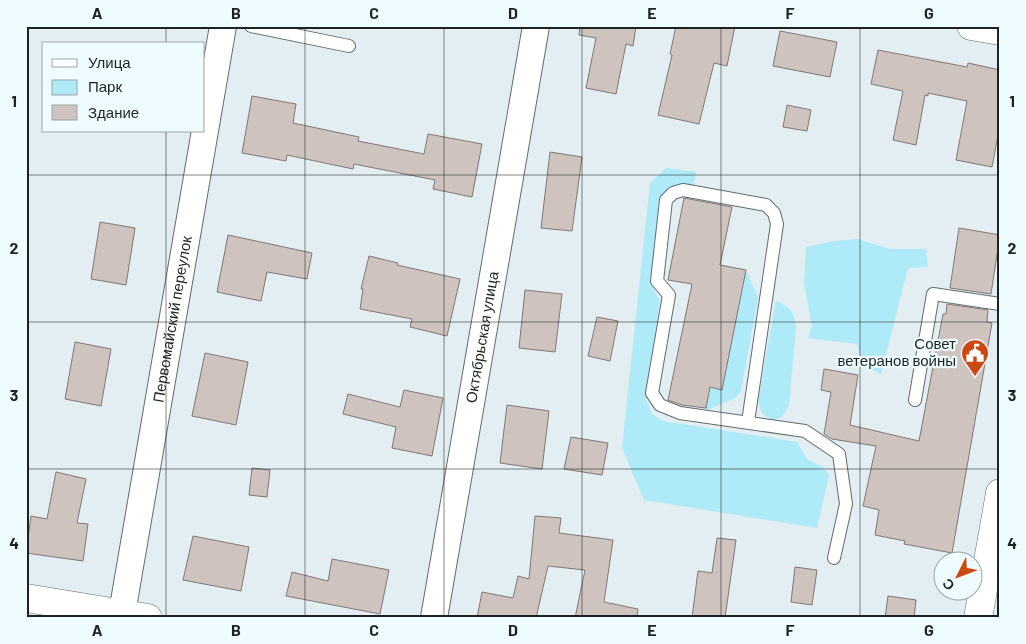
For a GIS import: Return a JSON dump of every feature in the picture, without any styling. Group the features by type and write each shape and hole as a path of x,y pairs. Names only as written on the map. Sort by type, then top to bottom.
{"street":[{"name":"Первомайский переулок","path":"135,616 223,26"},
{"name":"Октябрьская улица","path":"434,618 536,26"},
{"path":"971,26 1000,31"},
{"path":"978,618 1000,493"},
{"path":"26,598 135,616"}],"lane":[{"path":"251,26 349,46"},
{"path":"748,422 777,224 774,213 766,205 683,190 673,193 666,200 657,281 668,295 652,393 660,405 680,413 804,431 839,454 846,504 834,558"},
{"path":"915,400 933,294 1000,304"}],"green space":[{"path":"666,168 696,172 693,191 662,203 653,290 660,300 646,399 652,414 663,421 797,442 808,460 823,467 829,476 817,528 644,500 622,448 650,183"},
{"path":"857,239 890,249 926,249 928,267 908,268 881,374 863,365 857,344 808,338 812,326 804,284 806,247 834,241"},
{"path":"746,270 758,298 741,391 735,398 705,411 710,387 721,390"},
{"path":"776,301 791,310 796,327 789,405 782,417 773,420 762,413 758,400"}],"building":[{"path":"580,26 636,26 633,46 626,44 616,94 586,88 596,38 579,35"},
{"path":"676,26 735,26 727,66 714,63 699,124 658,115 672,55 670,54"},
{"path":"780,31 837,42 830,77 773,66"},
{"path":"878,50 967,67 968,63 1000,70 1000,125 992,167 956,160 967,101 928,93 928,96 925,95 916,145 893,140 903,91 871,84"},
{"path":"252,96 296,104 293,123 359,137 358,141 424,154 428,134 482,144 472,197 433,189 435,180 354,164 353,169 287,155 286,161 242,153"},
{"path":"787,105 811,110 807,131 783,127"},
{"path":"550,152 582,157 572,231 541,228"},
{"path":"684,198 732,207 720,265 746,270 722,390 710,387 706,408 682,405 668,400 692,284 668,280"},
{"path":"100,222 135,228 126,285 91,279"},
{"path":"959,228 1000,235 991,294 950,288"},
{"path":"228,235 312,253 307,279 267,272 261,301 217,292"},
{"path":"369,256 398,263 397,265 460,279 447,336 410,327 412,319 360,309 363,289 361,289"},
{"path":"525,290 562,294 555,352 519,348"},
{"path":"947,304 988,310 987,322 992,323 952,552 904,544 905,541 875,535 879,510 863,506 876,446 832,439 824,434 831,392 821,390 824,369 858,375 850,425 919,441 943,314 946,314"},
{"path":"597,317 618,321 610,361 588,356"},
{"path":"75,342 111,349 101,406 65,399"},
{"path":"205,353 248,362 236,425 192,416"},
{"path":"404,390 443,398 432,456 392,448 396,427 343,414 348,394 400,407"},
{"path":"507,405 549,411 542,469 500,463"},
{"path":"571,437 608,443 602,475 564,469"},
{"path":"252,468 270,470 267,497 249,495"},
{"path":"56,472 86,479 77,523 88,524 83,561 26,553 31,516 47,519"},
{"path":"535,516 561,518 559,533 613,540 604,602 638,609 637,618 575,618 585,570 548,566 536,618 477,618 482,592 513,598 518,576 529,579"},
{"path":"193,536 249,547 241,591 183,580"},
{"path":"717,538 736,540 725,618 692,618 698,571 712,573"},
{"path":"332,559 389,570 380,614 286,596 292,572 328,581"},
{"path":"795,567 817,570 812,605 791,602"},
{"path":"888,596 916,600 914,618 885,618"}],"place":[{"name":"Совет ветеранов войны","path":"975,377"}]}
